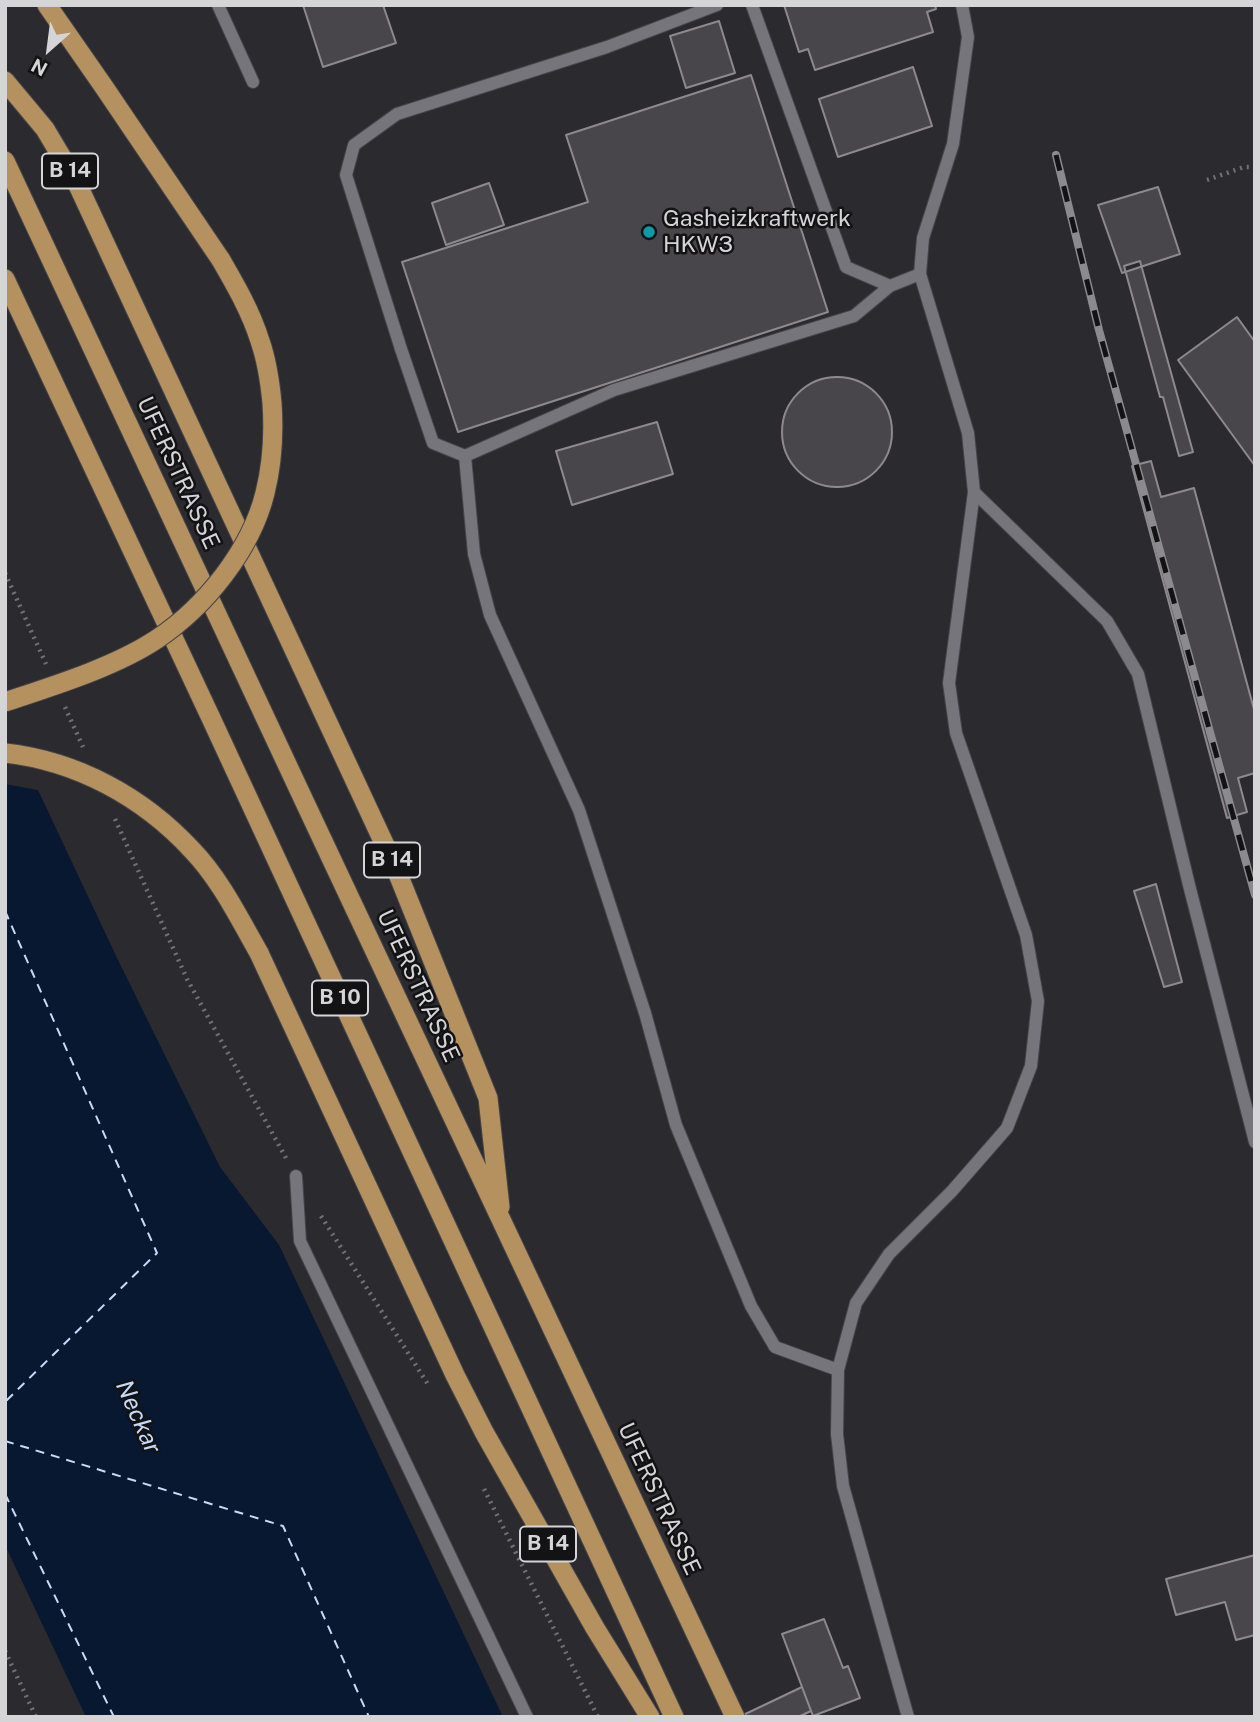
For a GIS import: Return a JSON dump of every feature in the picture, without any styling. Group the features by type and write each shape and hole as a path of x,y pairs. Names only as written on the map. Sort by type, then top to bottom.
{"highway":[{"path":"5,702 73,679 123,657 156,640 191,613 216,586 237,556 256,520 265,493 273,421 267,365 260,341 239,293 221,260 47,5"},
{"name":"B 14","path":"5,80 45,129 76,181 396,869 488,1098 502,1226"},
{"name":"UFERSTRASSE","path":"5,161 502,1226 735,1717"},
{"name":"B 10","path":"5,279 674,1717"},
{"name":"B 14","path":"5,753 65,766 118,789 155,814 193,851 223,891 259,953 484,1432 595,1628 650,1717"}],"lane":[{"path":"218,5 253,82"},
{"path":"717,5 607,47 397,114 354,145 346,175 433,443 465,456 614,390 854,316 890,286 920,274"},
{"path":"752,5 846,267 890,286"},
{"path":"908,1717 843,1486 837,1434 838,1370 856,1303 889,1254 952,1191 1007,1128 1031,1066 1038,1001 1026,935 956,733 949,682 974,492 968,433 920,274 923,238 953,144 968,37 962,5"},
{"path":"465,456 474,554 490,615 579,810 645,1013 676,1125 751,1306 775,1347 838,1370"},
{"path":"974,492 1107,621 1138,674 1255,1142"},
{"path":"296,1176 300,1241 527,1717"}],"path":[{"path":"1207,180 1244,167 1255,167"},
{"path":"5,573 51,675"},
{"path":"62,700 85,751"},
{"path":"113,814 187,979 296,1176 435,1395"},
{"path":"479,1481 598,1717"},
{"path":"5,1651 36,1717"}],"water":[{"name":"Neckar","path":"5,720 117,958 220,1167 279,1245 503,1717 86,1717 5,1545"}],"pier":[{"path":"5,716 8,718 43,791 5,784"}],"building":[{"path":"303,5 383,5 396,43 323,67"},
{"path":"784,5 935,5 936,9 927,12 933,32 815,70 808,49 799,52"},
{"path":"719,21 735,73 686,88 670,36"},
{"path":"913,67 932,126 838,157 819,99"},
{"name":"Gasheizkraftwerk HKW3","path":"751,75 828,312 458,432 402,262 588,202 566,135"},
{"path":"489,183 504,225 446,245 432,203"},
{"path":"1158,187 1180,254 1122,273 1098,205"},
{"path":"1140,261 1193,452 1179,456 1124,266"},
{"path":"1237,317 1255,342 1255,466 1178,360"},
{"path":"837,377 858,381 876,393 888,411 892,432 888,453 876,471 858,483 837,487 816,483 798,471 786,453 782,432 786,411 798,393 816,381"},
{"path":"657,422 673,474 572,505 556,451"},
{"path":"1151,461 1161,497 1194,488 1255,713 1255,773 1238,778 1247,812 1227,818 1132,466"},
{"path":"1156,884 1182,982 1164,987 1134,891"},
{"path":"1255,1555 1255,1635 1236,1640 1225,1602 1176,1615 1166,1579"},
{"path":"824,1619 843,1668 848,1666 860,1698 813,1716 782,1634"},
{"path":"802,1687 811,1711 798,1717 739,1717"}],"ferry route":[{"path":"5,911 157,1253 5,1402"},
{"path":"5,1441 283,1526 369,1717"},
{"path":"5,1494 114,1717"}],"railway":[{"path":"1056,155 1099,330 1255,895"}],"place":[{"name":"Gasheizkraftwerk HKW3","path":"649,232"}]}
